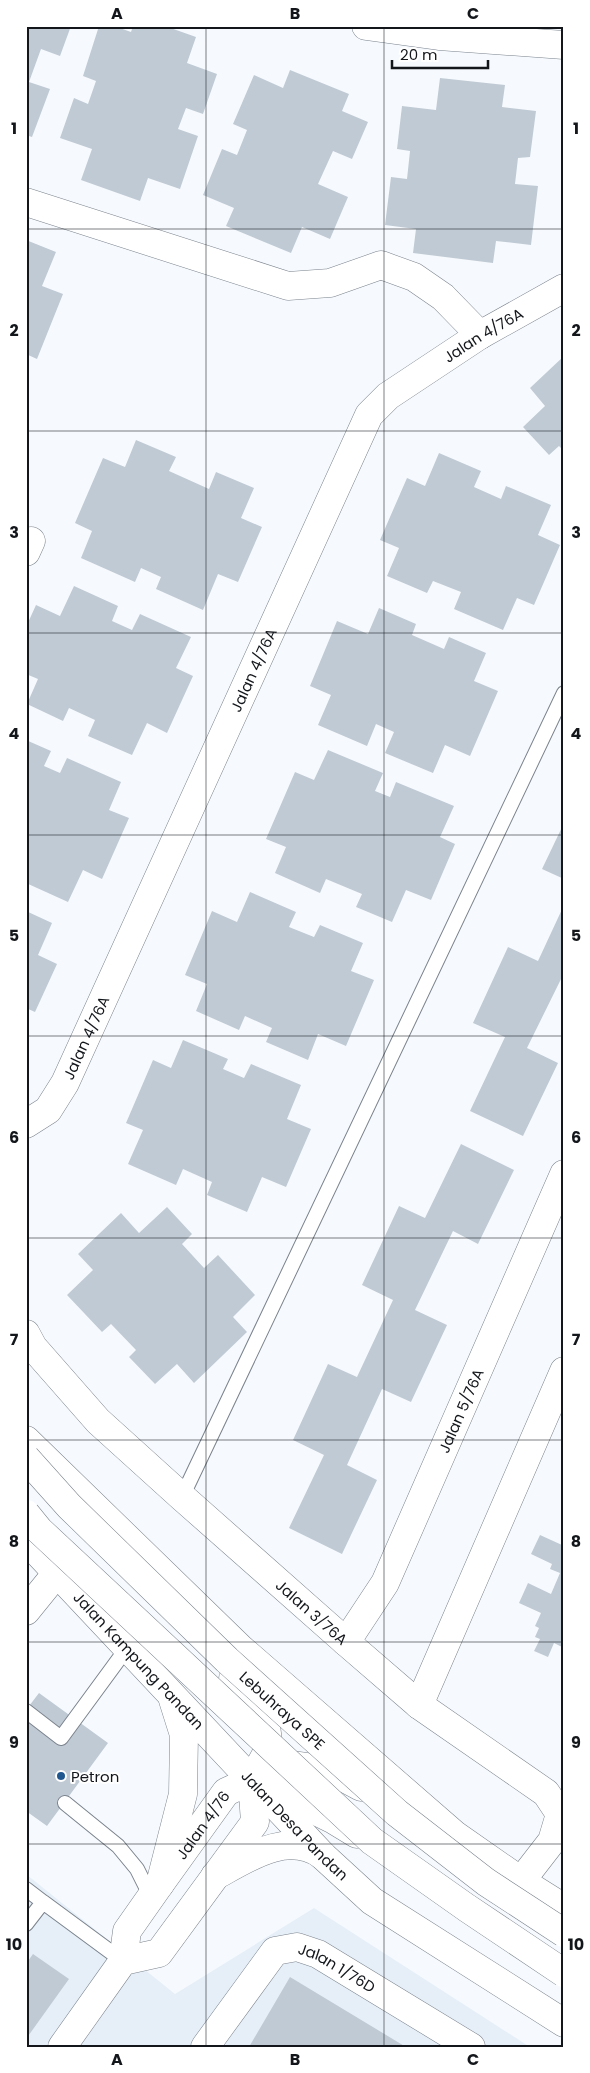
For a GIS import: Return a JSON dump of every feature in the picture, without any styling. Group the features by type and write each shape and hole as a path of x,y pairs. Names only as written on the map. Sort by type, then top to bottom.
{"main road":[{"path":"366,26 439,36 564,45"},
{"path":"26,202 288,286 330,283 381,265 414,277 443,297 480,335"},
{"name":"Jalan 4/76A","path":"26,1124 48,1110 65,1084 369,415 388,396 480,335 564,288"},
{"name":"Jalan 5/76A","path":"346,1642 385,1583 564,1174"},
{"name":"Jalan 3/76A","path":"26,1334 33,1346 98,1421 346,1642 419,1705 546,1793 560,1814 552,1841 521,1881"},
{"path":"419,1705 564,1371"},
{"path":"26,1440 240,1648 455,1835 564,1908"},
{"name":"Lebuhraya SPE","path":"26,1458 68,1506 227,1660 397,1813 486,1882 564,1933"},
{"path":"26,1467 257,1703 266,1726 269,1749 252,1780"},
{"path":"26,1514 39,1530 372,1841 564,1973"},
{"name":"Jalan Kampung Pandan","path":"26,1540 252,1780"},
{"path":"26,1611 56,1574"},
{"path":"156,1890 183,1794 184,1736 171,1694"},
{"path":"252,1780 294,1765 329,1770 455,1835"},
{"name":"Jalan Desa Pandan","path":"252,1780 323,1856 372,1901 564,2023"},
{"name":"Jalan Desa Pandan","path":"252,1780 334,1820 445,1886 564,1962"},
{"name":"Jalan 4/76","path":"62,2047 123,1962 127,1931 156,1890 226,1792 252,1780 255,1822 158,1953 123,1962"},
{"path":"215,1876 261,1851 289,1845 314,1850 323,1856"},
{"name":"Jalan 1/76D","path":"205,2047 275,1951 297,1947 318,1954 471,2047"}],"lane":[{"path":"182,1497 564,693"},
{"path":"26,1711 61,1738 126,1648"},
{"path":"65,1802 118,1846 156,1890"},
{"path":"26,1889 123,1962"},
{"path":"26,1924 43,1902"}],"shaded area":[{"path":"26,1874 175,1994 314,1908 530,2047 26,2047"}],"building":[{"path":"26,26 71,26 60,56 41,49 29,82 50,89 32,137 26,135"},
{"path":"99,26 114,26 131,32 133,26 165,26 196,37 187,63 217,74 203,114 186,108 178,129 198,136 180,189 148,178 140,201 81,180 92,149 60,138 74,98 88,104 96,81 83,76"},
{"path":"290,70 349,94 342,111 368,122 352,159 333,151 318,184 348,197 330,239 302,227 291,253 226,226 234,208 203,195 222,149 237,155 247,130 233,124 254,75 283,88"},
{"path":"440,78 505,85 502,107 536,111 530,157 518,158 515,184 538,186 531,245 496,241 493,263 413,253 416,229 385,225 391,177 407,179 410,151 397,149 402,106 436,110"},
{"path":"26,240 56,252 42,286 63,294 37,359 26,354"},
{"path":"564,356 564,451 559,446 549,455 523,427 545,406 530,388"},
{"path":"136,440 176,457 169,471 209,489 216,472 254,488 241,518 262,527 238,582 218,574 203,610 156,589 161,577 141,568 135,582 81,558 92,531 75,523 103,458 125,467"},
{"path":"439,453 481,471 474,487 501,499 506,486 551,505 538,535 560,545 534,605 517,598 503,630 454,609 461,592 433,581 427,593 387,576 399,548 380,540 407,478 425,486"},
{"path":"74,586 118,606 112,621 132,630 140,614 191,637 176,668 193,676 167,733 147,723 132,755 88,736 95,720 69,708 63,721 27,704 38,679 26,674 26,627 36,605 60,616"},
{"path":"379,608 416,624 412,635 444,649 449,637 486,653 474,681 498,691 470,756 445,745 433,773 385,753 394,732 376,724 367,746 318,725 331,695 310,686 337,621 368,634"},
{"path":"26,740 51,751 44,766 60,773 67,758 121,782 109,810 129,818 102,879 83,870 68,902 26,883"},
{"path":"328,750 383,773 375,791 390,797 396,782 454,806 440,837 455,844 431,900 406,890 392,922 356,907 362,894 326,879 320,893 275,873 286,847 266,839 295,772 314,780"},
{"path":"564,823 564,879 542,869"},
{"path":"250,892 296,912 289,927 314,937 320,925 363,943 351,971 374,980 346,1046 318,1034 308,1060 266,1042 272,1028 245,1016 239,1030 196,1011 207,984 185,975 212,911 237,922"},
{"path":"564,905 564,973 527,1048 558,1063 523,1136 470,1111 505,1037 473,1023 508,947 538,961"},
{"path":"26,911 52,923 38,955 57,964 35,1012 26,1008"},
{"path":"183,1040 228,1059 223,1069 244,1078 251,1064 301,1085 287,1119 311,1129 286,1187 262,1177 247,1212 207,1195 212,1182 183,1169 176,1185 128,1164 143,1130 126,1123 153,1060 171,1068"},
{"path":"461,1144 514,1170 478,1244 453,1231 415,1310 447,1325 411,1402 382,1389 347,1465 377,1480 342,1554 289,1528 324,1455 293,1440 328,1364 357,1377 393,1300 362,1285 399,1206 425,1218"},
{"path":"167,1207 192,1234 182,1244 204,1268 218,1255 255,1295 233,1317 247,1332 194,1383 177,1364 155,1384 129,1357 136,1350 111,1324 102,1332 67,1295 93,1270 78,1254 121,1213 139,1233"},
{"path":"540,1535 562,1545 564,1542 564,1648 554,1643 548,1657 534,1651 540,1639 535,1637 539,1628 535,1626 541,1613 519,1603 528,1583 551,1594 560,1573 550,1569 552,1564 531,1554"},
{"path":"39,1693 108,1743 47,1826 26,1811 26,1710"},
{"path":"33,1954 69,1979 26,2039 26,1964"},
{"path":"290,1977 406,2047 249,2047"}],"place":[{"name":"Petron","path":"61,1776"}]}
